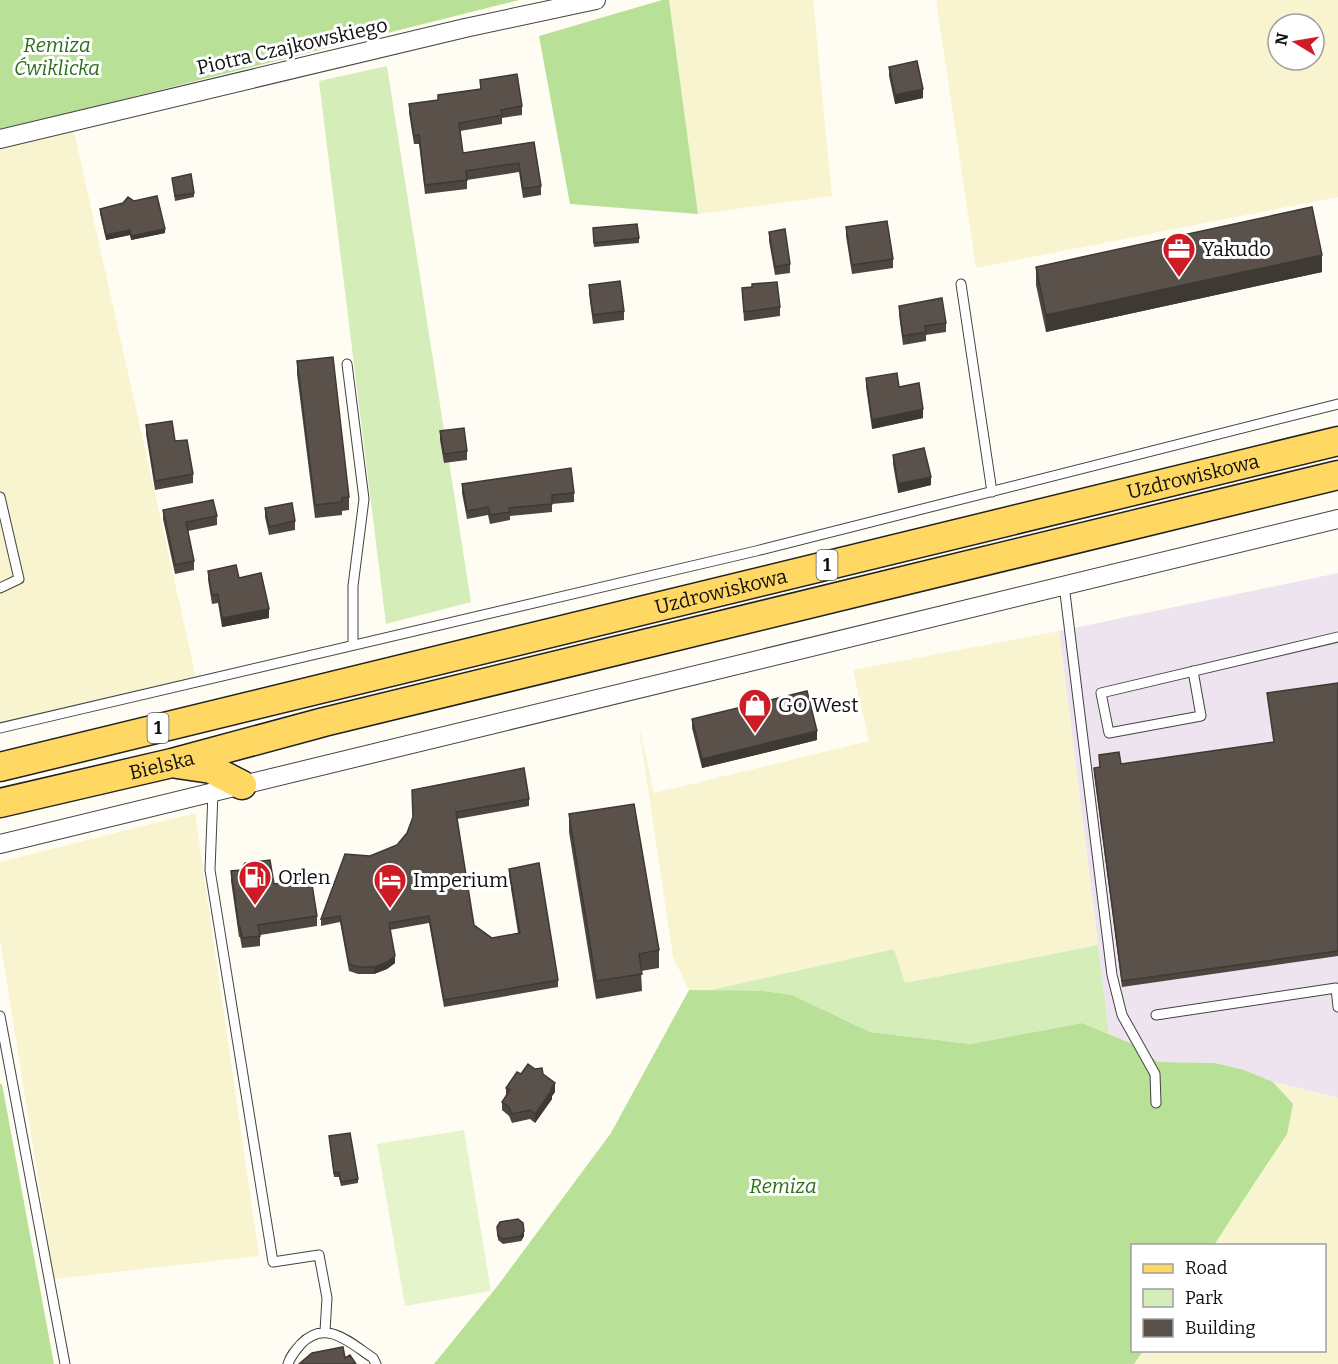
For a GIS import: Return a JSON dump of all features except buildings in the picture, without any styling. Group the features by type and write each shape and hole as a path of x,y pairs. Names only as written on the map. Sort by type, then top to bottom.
{"main road":[{"name":"Uzdrowiskowa","path":"316,689 1338,441"},
{"name":"Uzdrowiskowa","path":"324,722 1338,475"},
{"name":"Bielska","path":"0,767 316,689"},
{"name":"Bielska","path":"0,802 172,763 324,722"},
{"path":"172,763 211,769 242,785"}],"street":[{"name":"Piotra Czajkowskiego","path":"0,139 465,28 596,0"},
{"path":"0,844 1338,519"}],"lane":[{"path":"961,284 992,492"},
{"path":"347,364 364,499 353,586 353,644"},
{"path":"0,728 745,554 1338,404"},
{"path":"0,497 19,579 0,588"},
{"path":"1064,585 1112,975 1122,1015 1155,1074 1156,1103"},
{"path":"1193,671 1201,716 1109,733 1101,693 1193,671 1338,637"},
{"path":"213,792 210,870 273,1262 319,1255 327,1298 325,1331"},
{"path":"1156,1015 1336,988 1338,1007"},
{"path":"0,1016 65,1364"},
{"path":"288,1364 291,1355 306,1339 325,1331 336,1334 349,1342 373,1358 376,1364"}],"shaded area":[{"path":"669,0 813,0 832,196 698,214"},
{"path":"936,0 1338,0 1338,197 976,268"},
{"path":"73,127 196,677 0,722 0,147"},
{"path":"1338,573 1338,1098 1273,1082 1244,1070 1215,1063 1158,1062 1135,1045 1109,1034 1059,631"},
{"path":"1059,631 1098,945 905,983 894,949 706,991 689,990 673,957 638,721 654,793 869,741 853,670"},
{"path":"195,813 259,1256 54,1279 0,939 0,862"},
{"path":"1273,1082 1338,1098 1338,1364 1134,1364 1142,1352 1326,1352 1326,1244 1215,1244 1269,1163 1292,1104"}],"green space":[{"name":"Remiza Ćwiklicka","path":"0,0 519,0 0,130"},
{"path":"662,0 669,0 698,214 570,204 539,36"},
{"path":"387,66 471,602 386,624 319,81"},
{"path":"1098,945 1109,1034 1082,1023 970,1044 870,1032 792,995 764,991 706,991 894,949 905,983"},
{"name":"Remiza","path":"689,990 764,991 792,995 870,1032 970,1044 1082,1023 1135,1045 1158,1062 1215,1063 1244,1070 1273,1082 1293,1104 1287,1134 1215,1244 1131,1244 1131,1352 1142,1352 1134,1364 434,1364 499,1284 611,1133"},
{"path":"0,1084 2,1084 54,1364 0,1364"},
{"path":"464,1130 491,1291 405,1306 377,1144"}],"place":[{"name":"Yakudo","path":"1179,278"},
{"name":"GO West","path":"755,734"},
{"name":"Orlen","path":"255,906"},
{"name":"Imperium","path":"390,909"}]}
